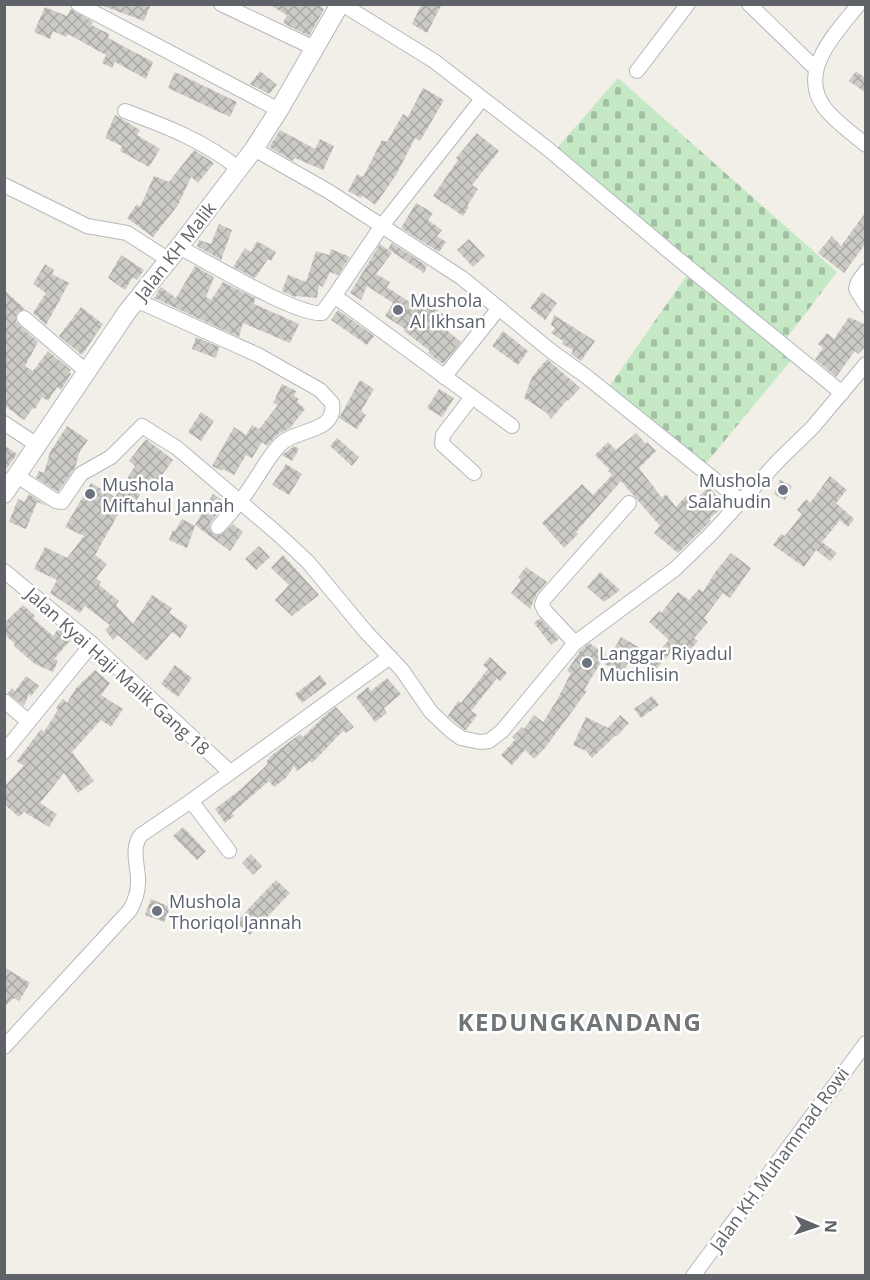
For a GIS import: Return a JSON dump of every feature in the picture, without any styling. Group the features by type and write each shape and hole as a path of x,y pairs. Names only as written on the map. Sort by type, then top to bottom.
{"street":[{"path":"78,4 279,110"},
{"path":"221,4 314,48"},
{"path":"341,4 434,61 548,149 676,258 842,393"},
{"name":"Jalan KH Malik","path":"4,494 136,300 254,149 341,4"},
{"path":"637,70 688,4"},
{"path":"749,4 816,69"},
{"path":"859,5 827,44 816,69 815,78 818,94 824,107 866,145"},
{"path":"4,185 87,226 127,233 304,311 322,313 381,227 482,99"},
{"path":"125,111 176,130 239,169"},
{"path":"254,149 328,191 462,278 741,501"},
{"path":"866,271 856,289 866,305"},
{"path":"333,298 344,303 512,426"},
{"path":"136,300 258,355 320,390 332,403 331,416 324,424 309,432 293,436 280,445 241,502 219,527"},
{"path":"444,377 498,308"},
{"path":"24,318 86,371"},
{"path":"17,477 56,501 62,502 81,474 111,457 141,426 177,448 308,562 366,632 402,670 431,712 461,738 480,742 489,741 502,731 575,643 675,570 812,428 866,364"},
{"path":"472,397 441,440 442,444 474,473"},
{"path":"4,423 37,445"},
{"path":"575,643 545,611 542,605 544,599 629,503"},
{"name":"Jalan Kyai Haji Malik Gang 18","path":"4,571 92,644 230,772"},
{"path":"4,752 92,644"},
{"path":"4,1047 130,910 137,892 135,853 137,840 147,830 191,801 390,657"},
{"path":"4,701 28,722"},
{"path":"191,801 229,851"},
{"name":"Jalan KH Muhammad Rowi","path":"693,1275 866,1043"}],"green space":[{"path":"618,78 837,272 785,340 557,148"},
{"path":"687,275 792,359 703,467 608,388"}],"building":[{"path":"98,4 151,4 144,21"},
{"path":"268,4 318,4 324,9 309,36 283,23 287,15"},
{"path":"422,4 442,4 427,33 412,24"},
{"path":"45,7 67,16 71,9 93,22 91,25 109,34 108,38 153,62 146,79 115,62 112,68 102,63 106,55 68,34 66,37 53,31 50,39 34,32"},
{"path":"260,71 277,85 269,94 250,84"},
{"path":"856,71 866,79 866,93 849,81"},
{"path":"175,72 237,102 230,117 168,88"},
{"path":"423,88 444,100 420,141 415,138 396,175 375,205 362,195 361,198 348,191 357,174 363,177 382,140 387,142 403,114 408,117"},
{"path":"115,115 140,130 137,135 160,149 149,167 120,151 122,146 105,138"},
{"path":"280,130 315,149 320,139 334,146 323,170 295,158 293,161 269,147"},
{"path":"477,133 499,151 472,185 478,189 463,216 433,196 458,160 456,158"},
{"path":"194,150 214,163 198,183 191,177 178,205 153,237 127,218 137,204 140,207 154,176 169,182"},
{"path":"416,203 433,213 428,220 442,230 437,236 446,242 439,252 401,228"},
{"path":"866,212 866,243 844,273 818,253 832,236 841,246"},
{"path":"219,224 232,230 221,260 197,246 199,240 211,244"},
{"path":"469,239 485,256 473,267 457,250"},
{"path":"257,241 276,252 271,261 268,259 255,278 233,267 245,248 251,252"},
{"path":"392,243 427,266 424,273 388,249"},
{"path":"380,244 392,253 376,274 390,282 387,287 420,309 426,301 445,316 439,324 461,342 443,364 404,331 405,329 385,316 393,303 367,286 361,300 350,293"},
{"path":"331,249 350,257 338,275 330,272 323,287 319,285 317,298 295,297 282,291 288,275 306,282 316,251 329,255"},
{"path":"121,255 144,270 137,280 133,277 125,290 108,278"},
{"path":"45,264 54,270 52,274 69,283 46,325 33,313 46,293 33,284"},
{"path":"195,266 214,277 206,297 211,300 223,282 255,298 254,304 299,324 290,343 243,323 239,337 154,298 161,287 176,298"},
{"path":"4,290 25,309 17,313 16,322 38,342 25,366 33,371 48,351 71,370 61,390 57,387 48,401 42,397 35,409 33,408 24,420 4,405"},
{"path":"542,292 557,303 545,320 530,308"},
{"path":"81,307 103,324 82,355 59,336"},
{"path":"338,310 374,336 367,345 331,320"},
{"path":"554,315 595,341 581,361 571,354 573,350 562,344 563,341 551,333 555,328 551,325"},
{"path":"849,317 866,325 866,346 858,354 855,351 836,377 815,359 823,348 818,344 827,333 834,339"},
{"path":"503,331 528,351 518,365 492,346"},
{"path":"196,337 219,347 216,358 192,349"},
{"path":"547,359 580,388 551,419 547,413 524,398 532,377"},
{"path":"360,380 374,389 361,411 366,415 357,429 339,418"},
{"path":"282,384 296,391 294,396 299,399 297,402 305,409 290,428 278,434 267,446 262,442 252,458 246,455 234,475 212,466 234,427 246,435 252,425 259,429 278,405 273,403"},
{"path":"439,389 454,398 442,417 427,408"},
{"path":"201,412 214,421 201,441 188,432"},
{"path":"67,426 88,440 79,453 75,468 58,492 36,478 39,471 44,473 50,452"},
{"path":"636,433 656,451 639,468 662,498 666,494 676,507 686,496 693,502 709,487 725,505 678,553 654,533 660,526 621,481 564,548 542,523 582,484 593,495 612,475 595,455 608,442 616,450"},
{"path":"337,438 359,457 352,466 330,446"},
{"path":"146,439 173,460 157,482 151,478 131,508 124,504 95,555 107,564 96,578 101,582 99,585 119,601 116,605 133,624 152,595 172,608 169,613 188,626 180,638 172,632 147,661 118,635 113,640 105,630 110,625 85,606 80,613 50,593 57,580 34,569 45,547 67,558 84,536 65,527 91,483 115,497 135,466 129,461"},
{"path":"4,445 17,454 4,472"},
{"path":"294,446 299,449 292,461 282,455"},
{"path":"286,464 302,474 289,495 272,485"},
{"path":"830,476 847,490 836,503 854,519 848,527 840,520 822,542 837,553 830,561 816,550 804,567 773,545 781,534 785,536 802,514 797,510 806,499 810,503"},
{"name":"Mushola Salahudin","path":"780,480 792,486 785,500 774,494"},
{"path":"29,494 47,506 37,502 26,529 9,522 18,499 24,502"},
{"path":"213,494 227,503 211,521 209,526 212,533 221,535 233,524 243,532 230,551 195,525"},
{"path":"182,519 195,526 187,548 169,540 173,530 175,531"},
{"path":"259,546 270,557 256,570 245,559"},
{"path":"731,553 751,568 730,598 723,593 704,618 708,622 694,638 698,641 685,655 676,647 654,671 634,653 622,674 605,664 621,637 654,656 669,640 649,622 659,611 661,613 678,592 689,600 699,589 703,592"},
{"path":"283,555 319,595 292,616 275,600 289,585 271,568"},
{"path":"526,567 547,582 537,593 530,609 511,593 521,580 518,577"},
{"path":"600,572 620,590 604,602 587,587"},
{"path":"23,605 35,616 33,618 53,636 59,628 72,639 54,659 58,660 53,672 35,664 4,634 4,623"},
{"path":"540,618 559,639 551,645 534,623"},
{"path":"589,643 606,654 584,690 587,691 545,748 534,759 525,750 512,765 501,755 515,740 512,737 522,727 524,729 534,715 543,722 571,673 567,671 580,651"},
{"path":"490,657 507,673 500,681 497,678 471,711 477,715 465,730 448,716 458,701 461,703 488,669 483,665"},
{"path":"175,665 192,678 178,697 161,684"},
{"path":"95,670 110,683 101,695 123,709 111,727 101,720 72,752 94,781 78,793 64,773 40,803 57,814 49,827 24,812 19,817 4,804 4,787 24,766 17,761 41,729 44,732 63,699 67,703 76,688"},
{"path":"320,675 327,684 302,703 295,694"},
{"path":"26,676 39,686 31,696 29,694 24,706 8,693 12,688 15,691"},
{"path":"387,678 401,694 384,708 387,713 375,722 356,697 368,687 371,691"},
{"path":"652,696 659,705 641,718 634,709"},
{"path":"336,707 354,727 346,733 343,731 312,763 310,761 297,771 294,766 286,778 274,787 269,781 232,813 234,816 225,823 215,809 268,764 266,762 272,755 300,734 303,737"},
{"path":"620,715 629,723 592,758 586,751 573,745 586,717 608,728"},
{"path":"183,827 206,851 197,860 173,836"},
{"path":"251,854 262,866 253,875 242,863"},
{"path":"276,880 290,893 250,935 236,922"},
{"name":"Mushola Thoriqol Jannah","path":"151,899 170,907 164,922 145,915"},
{"path":"4,967 30,983 19,1001 14,998 4,1007"}],"place":[{"name":"Mushola Al Ikhsan","path":"398,310"},
{"name":"Mushola Salahudin","path":"783,490"},
{"name":"Mushola Miftahul Jannah","path":"90,494"},
{"name":"Langgar Riyadul Muchlisin","path":"587,663"},
{"name":"Mushola Thoriqol Jannah","path":"157,911"}],"district":[{"name":"KEDUNGKANDANG","path":"580,1021"}]}
